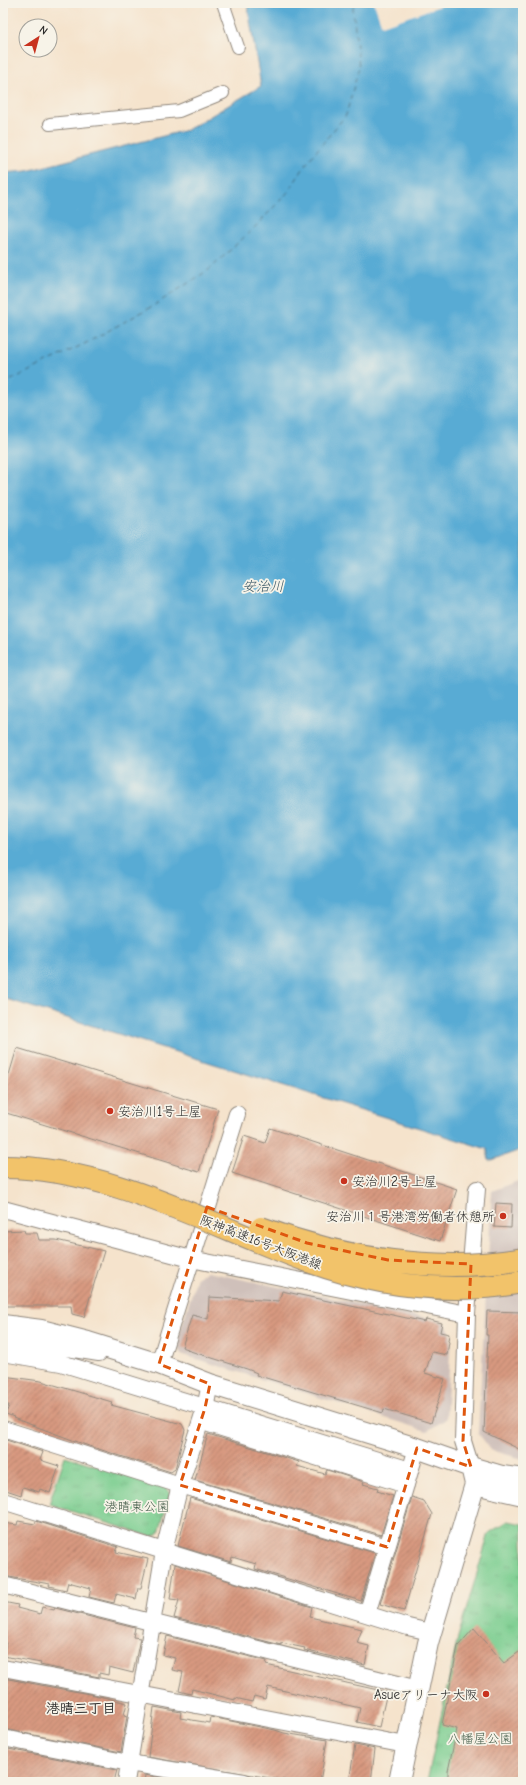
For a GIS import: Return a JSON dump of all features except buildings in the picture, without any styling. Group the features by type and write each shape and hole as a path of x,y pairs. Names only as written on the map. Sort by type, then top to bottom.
{"highway":[{"name":"阪神高速16号大阪港線","path":"3,1158 62,1163 120,1178 182,1197 270,1231 346,1253 388,1260 428,1264 487,1263 523,1259"},
{"name":"阪神高速16号大阪港線","path":"3,1167 61,1173 114,1186 166,1204 309,1262 372,1280 402,1285 438,1288 480,1287 523,1282"}],"street":[{"path":"223,3 238,47"},
{"path":"50,124 179,111 222,93"},
{"path":"151,1362 191,1259 237,1114"},
{"path":"399,1782 430,1632 473,1475 463,1441 467,1314 476,1189"},
{"path":"3,1209 191,1259 467,1314"},
{"path":"3,1325 40,1330 62,1335 151,1362 210,1384 417,1448 473,1475 523,1495"},
{"path":"3,1341 61,1347 151,1362"},
{"path":"3,1353 61,1363 410,1470"},
{"path":"126,1782 164,1551 180,1485 206,1408 210,1384"},
{"path":"209,1424 406,1485"},
{"path":"3,1429 180,1485 388,1547"},
{"path":"367,1614 417,1448"},
{"path":"473,1475 502,1476 523,1479"},
{"path":"3,1500 408,1627 430,1632"},
{"path":"3,1585 418,1688"},
{"path":"3,1668 406,1745"},
{"path":"3,1738 244,1782"}],"highlighted area":[{"path":"207,1207 307,1243 388,1260 471,1264 463,1441 471,1467 417,1448 387,1547 180,1485 205,1408 210,1384 159,1364"}],"shaded area":[{"path":"523,1179 523,1459 491,1450 478,1433 492,1191"},
{"path":"207,1272 445,1322 451,1336 446,1419 427,1431 181,1354 176,1345 197,1277"}],"green space":[{"name":"港晴東公園","path":"65,1456 166,1487 170,1493 159,1533 152,1537 49,1504"},
{"name":"八幡屋公園","path":"508,1521 523,1524 523,1782 427,1782 458,1637 489,1533"}],"water":[{"name":"安治川","path":"247,3 523,3 523,1149 489,1161 487,1149 3,998 3,173 27,171 187,130 261,86"}],"pier":[{"path":"374,3 449,3 382,26"}],"ferry route":[{"path":"3,384 88,342 153,306 210,269 256,226 288,192 309,160 346,115 359,67 353,9 354,3"}],"place":[{"name":"安治川1号上屋","path":"110,1111"},
{"name":"安治川2号上屋","path":"344,1181"},
{"name":"安治川１号港湾労働者休憩所","path":"503,1216"},
{"name":"Asueアリーナ大阪","path":"486,1694"}],"district":[{"name":"港晴三丁目","path":"81,1708"}]}
